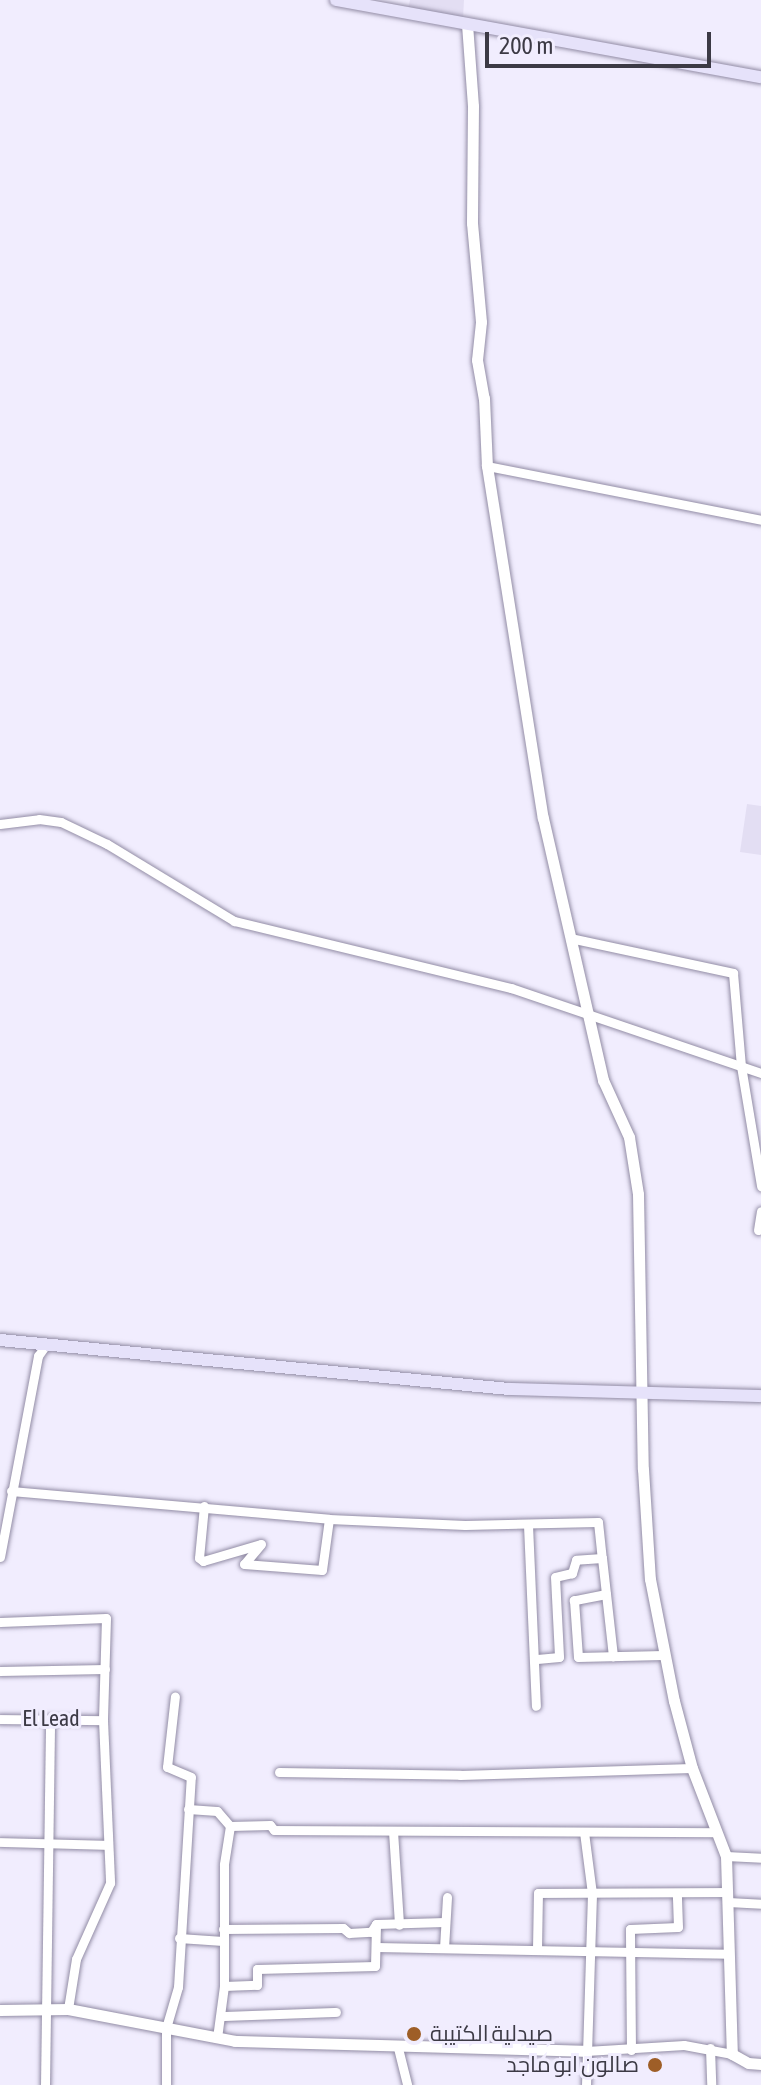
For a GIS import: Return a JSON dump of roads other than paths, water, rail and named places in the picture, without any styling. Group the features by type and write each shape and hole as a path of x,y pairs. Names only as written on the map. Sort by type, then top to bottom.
{"main road":[{"path":"336,0 761,77"},
{"path":"0,1340 509,1389 643,1390 761,1396"}],"street":[{"path":"467,24 473,106 472,223 481,322 477,360 484,398 487,466 543,818 586,1014 603,1080 629,1137 638,1194 646,1543 663,1655 692,1768 726,1856 732,2054"},
{"path":"487,466 761,520"},
{"path":"0,824 39,819 61,822 107,844 234,921 389,956 511,988 761,1073"},
{"path":"570,938 733,973 741,1066 761,1186"},
{"path":"758,1230 761,1211"},
{"path":"0,1557 38,1356 47,1343"},
{"path":"11,1491 329,1519 528,1525 598,1522 613,1656"},
{"path":"204,1506 199,1558 203,1561 261,1544 244,1564 322,1570 329,1519"},
{"path":"528,1525 537,1659 536,1706"},
{"path":"537,1659 559,1657 555,1577 572,1573 576,1560 602,1558"},
{"path":"606,1594 574,1600 578,1657 663,1655"},
{"path":"0,1622 106,1618 103,1720 110,1883 76,1959 68,2009"},
{"path":"0,1671 105,1669"},
{"path":"166,2085 166,2028 178,1987 191,1777 167,1767 175,1696"},
{"name":"El Lead","path":"0,1719 103,1720"},
{"path":"45,2085 50,1719"},
{"path":"279,1772 460,1775 692,1768"},
{"path":"188,1809 217,1811 230,1826 393,1831 716,1832"},
{"path":"217,2038 224,1986 224,1865 230,1826"},
{"path":"393,1831 399,1925"},
{"path":"584,1832 592,1894 586,2085"},
{"path":"0,1842 107,1845"},
{"path":"726,1856 761,1858"},
{"path":"537,1949 538,1893 677,1893 728,1897 761,1904"},
{"path":"631,2050 630,1929 678,1927 677,1893"},
{"path":"444,1948 447,1897"},
{"path":"376,1924 445,1922"},
{"path":"223,1929 343,1928 349,1933 371,1932 376,1924"},
{"path":"224,1986 257,1985 257,1969 375,1966 376,1924"},
{"path":"179,1938 223,1941"},
{"path":"376,1947 728,1954"},
{"path":"0,2010 68,2009 217,2038 398,2048 586,2051 684,2045 710,2048 732,2054 748,2063 761,2064"},
{"path":"222,2016 336,2012"},
{"path":"398,2048 407,2085"},
{"path":"710,2048 711,2085"}],"place":[{"name":"صيدلية الكتيبة","path":"414,2034"},
{"name":"صالون ابو ماجد","path":"655,2065"}]}
